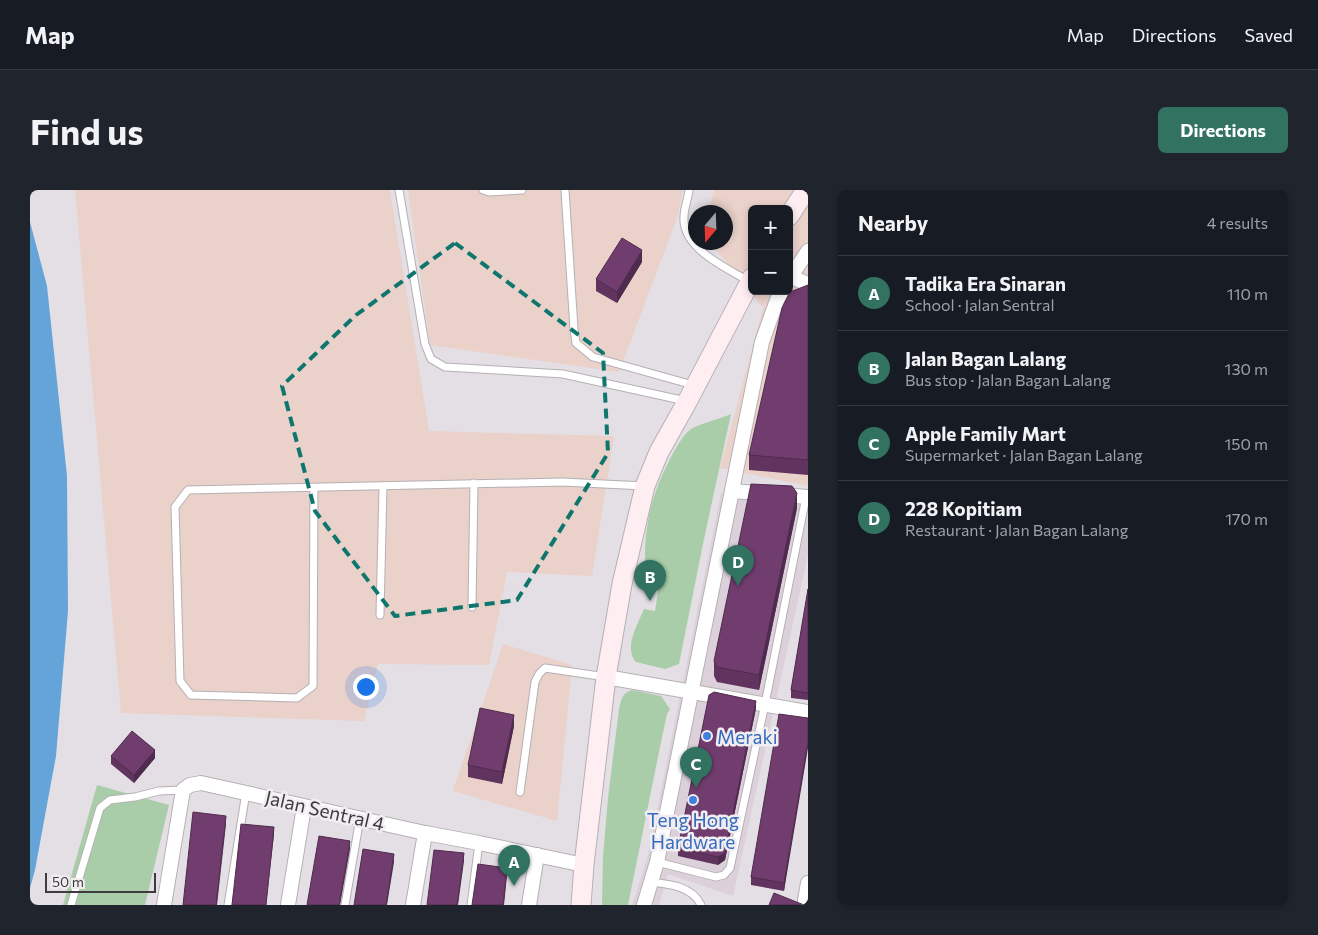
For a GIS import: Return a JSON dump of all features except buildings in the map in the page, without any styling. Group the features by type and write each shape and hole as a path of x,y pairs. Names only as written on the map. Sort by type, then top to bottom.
{"main road":[{"path":"793,210 806,190"},
{"path":"580,905 606,677 622,584 645,486 659,452 692,394 748,286"}],"street":[{"path":"793,273 808,251"},
{"path":"793,278 808,284"},
{"path":"644,905 657,862 762,342 780,295"},
{"path":"732,491 807,497"},
{"path":"606,677 808,712"},
{"name":"Jalan Sentral 4","path":"183,790 190,784 201,783 424,833 584,865"},
{"path":"164,905 183,790"},
{"path":"288,905 304,807"},
{"path":"413,905 424,833"},
{"path":"529,905 537,855"},
{"path":"805,900 808,883"}],"lane":[{"path":"399,190 425,344 431,359 445,367 563,374 692,394"},
{"path":"483,190 488,192 522,190"},
{"path":"564,190 576,343 593,357 692,394"},
{"path":"690,190 684,218 687,233 695,246 707,256 748,278"},
{"path":"314,488 313,686 297,698 191,695 180,681 176,507 188,490 562,482 645,486"},
{"path":"472,607 474,483"},
{"path":"380,615 383,486"},
{"path":"657,862 716,878 724,875 730,868 807,497"},
{"path":"520,792 535,682 539,674 545,668 606,677"},
{"path":"70,905 100,808 110,800 135,797 159,791 183,790"},
{"path":"228,905 246,792"},
{"path":"345,905 360,818"},
{"path":"471,905 479,843"},
{"path":"651,882 683,888 693,895 701,905"}],"highlighted area":[{"path":"455,243 603,353 608,453 517,600 395,616 315,511 282,386 356,315"}],"shaded area":[{"path":"75,190 390,190 429,431 614,436 592,576 507,572 489,665 378,664 364,721 121,713"},
{"path":"408,190 683,190 677,218 619,372 430,345"},
{"path":"714,190 808,190 808,486 720,468 763,308 753,295 793,295 793,205 748,205 748,289 717,250 733,250 733,205 711,205"},
{"path":"721,493 808,504 808,555 733,896 668,874 659,905 632,905 648,855"},
{"path":"503,644 572,665 557,821 453,791"}],"green space":[{"path":"731,414 679,664 665,669 636,662 631,650 635,629 644,609 655,611 658,591 647,588 645,542 651,506 659,483 676,448 687,432 694,427"},
{"path":"632,690 661,696 670,709 667,714 628,905 602,905 603,857 608,798 619,709 624,695"},
{"path":"97,785 169,805 145,905 63,905"}],"water":[{"path":"30,222 47,286 67,476 68,611 56,756 30,888"}],"place":[{"name":"228 Kopitiam","path":"738,586"},
{"name":"Jalan Bagan Lalang","path":"650,601"},
{"name":"Meraki","path":"707,736"},
{"name":"Apple Family Mart","path":"696,788"},
{"name":"Teng Hong Hardware","path":"693,800"},
{"name":"Tadika Era Sinaran","path":"514,886"}]}
